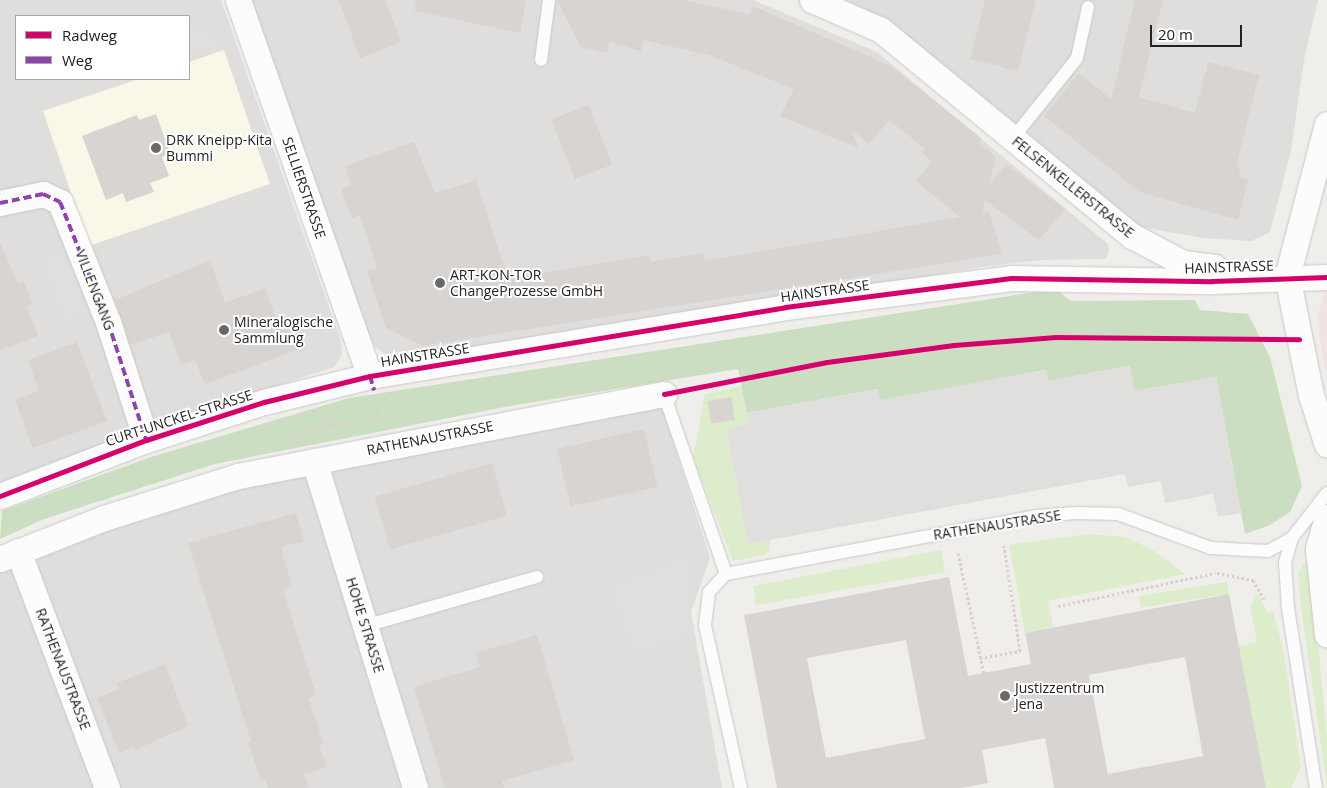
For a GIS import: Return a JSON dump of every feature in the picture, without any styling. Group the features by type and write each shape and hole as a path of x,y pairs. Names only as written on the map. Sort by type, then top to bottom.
{"street":[{"name":"SELLIERSTRASSE","path":"238,0 370,376"},
{"name":"FELSENKELLERSTRASSE","path":"812,0 881,30 1132,236 1184,263 1287,276"},
{"path":"1327,124 1287,276 1311,395 1327,445"},
{"name":"VILLENGANG","path":"0,203 43,194 60,202 108,322 146,440"},
{"name":"HAINSTRASSE","path":"370,376 785,307 1011,278 1212,281 1287,276"},
{"path":"1287,276 1327,277"},
{"name":"CURT-UNCKEL-STRASSE","path":"0,496 146,440 264,402 370,376"},
{"name":"RATHENAUSTRASSE","path":"107,788 9,555 104,518 238,476 664,394"},
{"name":"HOHE STRASSE","path":"314,461 415,788"},
{"path":"1327,517 1318,549 1327,635"}],"lane":[{"path":"541,60 549,0"},
{"path":"1013,138 1077,58 1088,7"},
{"name":"RATHENAUSTRASSE","path":"664,394 726,574 1027,518 1077,513 1118,514 1210,548 1268,551 1292,538"},
{"name":"RATHENAUSTRASSE","path":"1316,788 1288,602 1285,562 1292,538 1327,492"},
{"path":"726,574 709,592 705,625 741,788"},
{"path":"365,626 537,577"}],"path":[{"path":"994,544 1012,540"},
{"path":"980,658 1020,651 1004,542"},
{"path":"966,549 957,551 984,673"},
{"path":"1202,570 1253,580 1269,608 1288,602"},
{"path":"1058,606 1216,573"}],"shaded area":[{"path":"0,0 221,0 341,341 342,355 334,367 115,439 0,485"},
{"path":"251,0 753,0 877,52 1108,244 1109,251 1106,259 1041,260 982,267 637,326 423,358 389,359 374,345 367,332"},
{"path":"843,0 1318,0 1304,60 1291,151 1270,232 1251,241 1203,238 1140,227 897,28"},
{"path":"210,26 215,49 190,54 190,30"},
{"name":"DRK Kneipp-Kita Bummi","path":"224,50 270,184 89,246 43,111 136,80 190,80 190,62"},
{"path":"68,247 90,312 64,321 42,256"},
{"path":"1327,285 1327,369 1324,370 1317,317"},
{"path":"1130,366 1135,391 1216,377 1241,513 1218,517 1213,494 1165,503 1161,481 1128,487 1125,474 748,544 726,429 749,424 747,413 878,389 880,400 1046,370 1048,381"},
{"path":"659,398 710,558 691,612 722,788 0,788 0,571 59,544 265,478"},
{"path":"684,557 694,582 688,611 693,634 635,654 611,589"}],"green space":[{"path":"1055,289 1071,301 1195,300 1200,310 1248,314 1270,357 1302,486 1290,512 1270,525 1245,534 1216,377 1134,391 1129,366 1048,381 1045,370 880,401 877,389 747,413 738,369 510,406 215,464 44,519 0,539 2,511 151,457 349,398"},
{"path":"742,386 750,424 726,429 748,544 770,540 770,550 764,555 733,561 693,457 705,394"},
{"path":"1089,534 1125,537 1153,550 1185,574 1048,601 1053,627 1025,633 1009,545"},
{"path":"941,550 945,572 756,605 753,586"},
{"path":"1310,557 1327,737 1327,787 1300,601 1298,572"},
{"path":"1227,582 1229,594 1141,608 1139,596"},
{"path":"1258,593 1267,613 1273,611 1284,653 1301,767 1291,788 1266,788 1239,646 1257,642 1250,607"}],"building":[{"path":"339,0 385,0 401,42 360,58"},
{"path":"416,0 526,0 520,33 415,11"},
{"path":"557,0 683,0 750,14 753,6 891,66 982,139 979,143 996,157 989,185 1006,164 1065,209 1039,240 985,200 982,213 989,212 1002,254 422,346 386,328 367,271 377,268 360,215 352,218 341,189 351,186 345,166 414,142 435,193 476,180 508,279 649,255 651,262 703,253 705,261 960,217 916,181 932,161 922,153 925,149 889,120 869,144 852,130 858,148 780,116 794,89 712,56 644,40 641,51 609,42 607,53 581,47"},
{"path":"985,0 1036,0 1018,71 970,59"},
{"path":"1135,0 1163,0 1139,97 1195,113 1208,62 1259,75 1236,167 1241,169 1238,177 1248,180 1238,220 1140,192 1044,116 1079,73 1111,99"},
{"path":"589,105 612,165 575,179 552,119"},
{"path":"156,114 170,153 162,157 169,176 150,183 154,192 126,202 123,193 106,200 82,136 137,115 139,120"},
{"path":"0,242 18,284 24,282 32,304 27,307 38,336 0,350"},
{"path":"210,260 225,303 265,288 276,318 284,315 297,350 205,384 195,360 181,365 169,332 130,345 115,300"},
{"path":"77,342 107,421 33,448 15,400 39,391 28,360"},
{"path":"731,397 735,420 711,424 707,401"},
{"path":"644,429 657,486 571,507 557,449"},
{"path":"492,463 507,516 390,549 375,497"},
{"path":"296,513 304,541 281,547 292,587 283,589 316,695 308,698 324,744 319,745 327,767 304,774 309,788 268,788 265,779 261,781 248,742 251,741 188,543"},
{"name":"Justizzentrum Jena","path":"949,577 968,676 1031,664 1025,633 1229,594 1266,788 1054,788 1045,738 982,750 988,783 961,788 777,788 744,615","holes":["906,640 925,739 826,758 807,658","1185,657 1203,756 1108,774 1089,675"]},
{"path":"537,635 574,760 502,781 504,788 445,788 414,687 480,667 476,653"},
{"path":"165,664 188,726 135,750 134,747 119,753 97,698 119,689 117,683"}],"marked path":[{"path":"0,203 43,194 60,202 108,322 146,440"},
{"path":"370,376 374,390"}],"cycle path":[{"path":"0,496 146,440 264,402 370,376 785,307 1011,278 1212,281 1327,277"},
{"path":"664,394 827,362 954,345 1056,337 1299,339"}],"place":[{"name":"DRK Kneipp-Kita Bummi","path":"156,148"},
{"name":"ART-KON-TOR ChangeProzesse GmbH","path":"440,283"},
{"name":"Mineralogische Sammlung","path":"224,330"},
{"name":"Justizzentrum Jena","path":"1005,696"}]}
